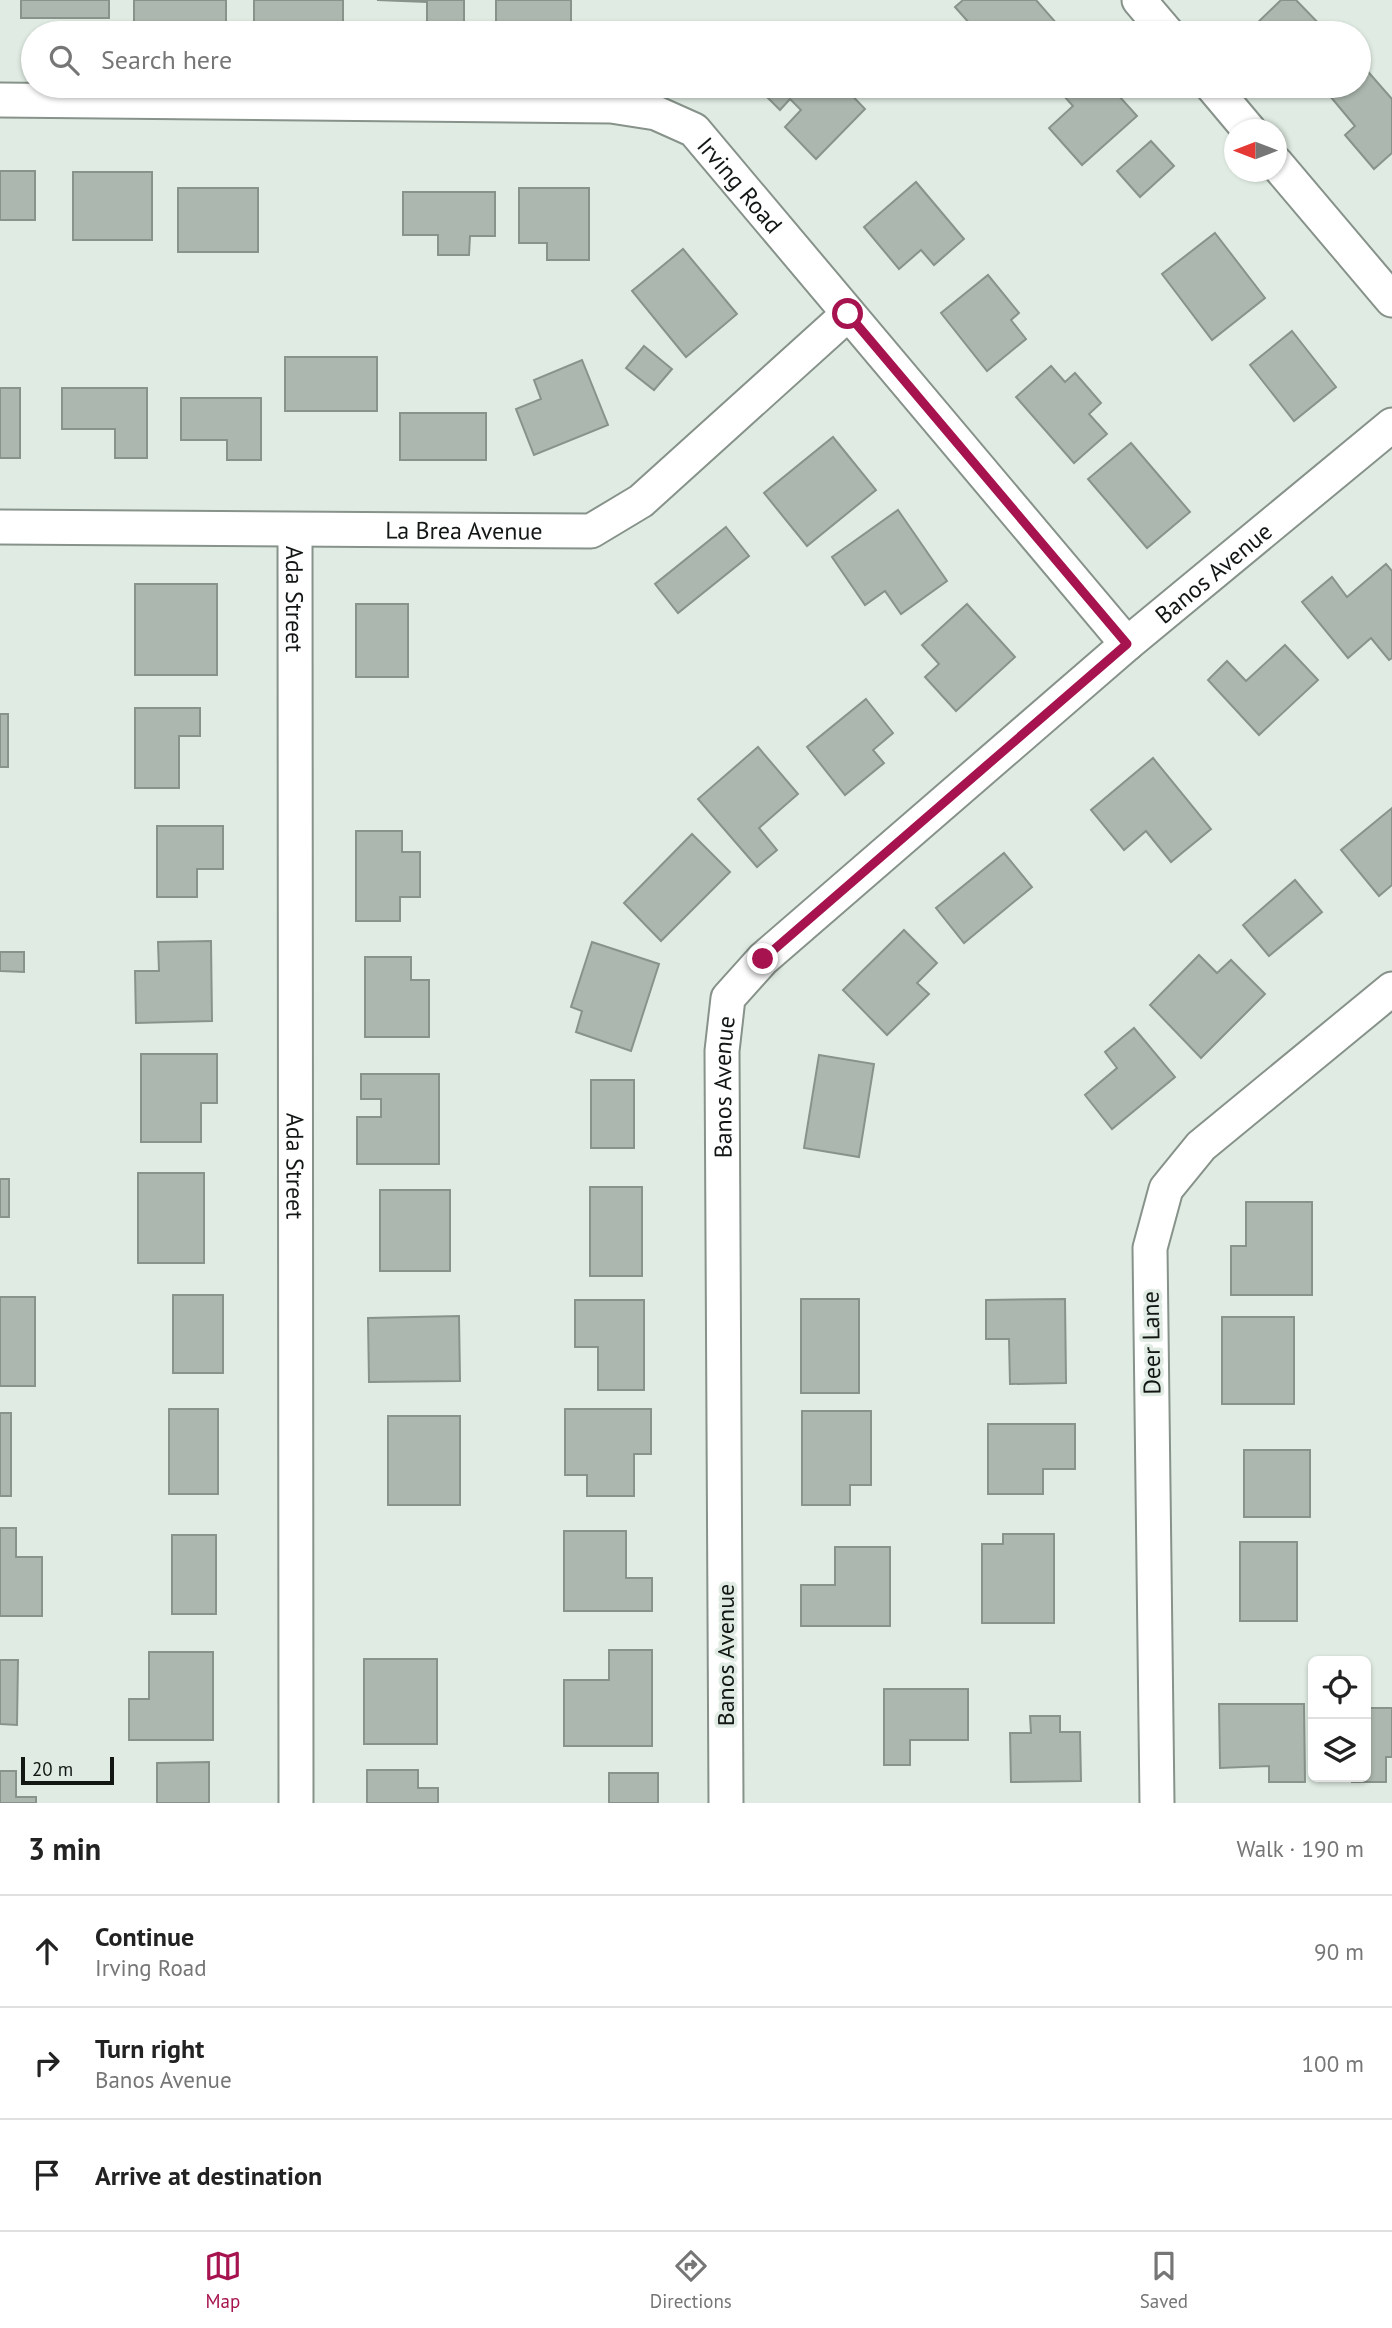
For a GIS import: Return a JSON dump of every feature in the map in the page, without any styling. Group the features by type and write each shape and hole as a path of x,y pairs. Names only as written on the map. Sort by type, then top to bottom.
{"street":[{"path":"1139,0 1157,21"},
{"path":"1222,98 1239,119"},
{"name":"Irving Road","path":"0,100 611,106 656,113 694,130 1127,644"},
{"path":"1287,176 1392,300"},
{"name":"La Brea Avenue","path":"0,527 591,531 641,501 848,314"},
{"name":"Banos Avenue","path":"726,1803 722,1051 728,998 763,959 1127,644 1392,425"},
{"name":"Ada Street","path":"295,531 296,1803"},
{"name":"Deer Lane","path":"1157,1803 1150,1248 1166,1189 1202,1146 1392,989"}],"building":[{"path":"21,0 109,0 109,18 21,18"},
{"path":"134,0 226,0 226,21 134,21"},
{"path":"254,0 343,0 343,21 254,21"},
{"path":"377,0 464,0 464,21 427,21 427,2"},
{"path":"496,0 571,0 571,21 496,21"},
{"path":"963,0 1036,0 1054,21 967,21 955,7"},
{"path":"1281,0 1296,0 1316,21 1259,21"},
{"path":"1371,75 1392,99 1392,153 1374,169 1345,135 1355,126 1332,98 1371,98"},
{"path":"768,98 854,98 865,109 816,159 785,127 801,110 790,99 780,110"},
{"path":"1066,98 1121,98 1137,116 1082,165 1049,128 1073,106"},
{"path":"1151,141 1174,166 1140,197 1117,171"},
{"path":"0,171 35,171 35,220 0,220"},
{"path":"73,172 152,172 152,240 73,240"},
{"path":"916,182 964,239 934,265 921,250 899,269 864,227"},
{"path":"178,188 258,188 258,252 178,252"},
{"path":"519,188 589,188 589,260 547,260 547,243 519,243"},
{"path":"403,192 495,192 495,236 470,236 469,255 438,255 438,235 403,235"},
{"path":"1215,233 1265,298 1212,340 1162,274"},
{"path":"683,249 737,314 686,357 632,291"},
{"path":"988,275 1019,313 1011,320 1026,339 987,371 941,313"},
{"path":"1292,331 1336,387 1294,421 1250,365"},
{"path":"644,346 672,369 654,390 626,368"},
{"path":"285,357 377,357 377,411 285,411"},
{"path":"582,360 608,425 534,455 516,409 541,399 534,380"},
{"path":"1051,366 1065,382 1075,373 1101,403 1089,414 1107,434 1074,463 1016,397"},
{"path":"0,388 20,388 20,458 0,458"},
{"path":"62,388 147,388 147,458 115,458 115,429 62,429"},
{"path":"181,398 261,398 261,460 227,460 227,440 181,440"},
{"path":"400,413 486,413 486,460 400,460"},
{"path":"833,437 876,490 807,546 764,493"},
{"path":"1131,443 1190,512 1147,548 1088,479"},
{"path":"898,510 947,581 901,614 885,591 865,605 832,557"},
{"path":"726,527 749,556 678,613 655,584"},
{"path":"1386,564 1392,571 1392,658 1389,660 1371,638 1348,658 1302,602 1332,577 1347,597"},
{"path":"135,584 217,584 217,675 135,675"},
{"path":"356,604 408,604 408,677 356,677"},
{"path":"967,604 1015,657 956,711 925,677 939,664 922,645"},
{"path":"1285,645 1318,680 1259,735 1208,680 1227,661 1246,681"},
{"path":"866,699 893,733 873,750 884,763 845,795 807,747"},
{"path":"135,708 200,708 200,736 179,736 179,788 135,788"},
{"path":"0,714 8,714 8,767 0,767"},
{"path":"758,747 798,794 759,828 777,850 757,867 698,799"},
{"path":"1153,758 1211,829 1171,862 1146,831 1124,850 1091,810"},
{"path":"1392,808 1392,885 1379,896 1341,850"},
{"path":"157,826 223,826 223,869 197,869 197,897 157,897"},
{"path":"356,831 402,831 402,852 420,852 420,897 400,897 400,921 356,921"},
{"path":"692,834 730,872 661,941 624,903"},
{"path":"1004,853 1032,887 964,943 936,908"},
{"path":"1295,880 1322,912 1269,956 1243,925"},
{"path":"904,930 937,963 917,983 929,994 887,1035 843,990"},
{"path":"211,941 212,1021 136,1023 135,971 159,971 158,942"},
{"path":"592,942 659,964 631,1051 576,1032 582,1011 571,1007"},
{"path":"0,952 24,952 24,972 0,971"},
{"path":"1199,955 1217,973 1231,960 1265,994 1201,1058 1150,1005"},
{"path":"365,957 411,957 411,980 429,980 429,1037 365,1037"},
{"path":"1134,1028 1175,1077 1112,1129 1085,1095 1117,1068 1105,1052"},
{"path":"141,1054 217,1054 217,1103 201,1103 201,1142 141,1142"},
{"path":"819,1055 874,1064 859,1157 804,1148"},
{"path":"361,1074 439,1074 439,1164 357,1164 357,1117 381,1117 381,1099 361,1099"},
{"path":"591,1080 634,1080 634,1148 591,1148"},
{"path":"138,1173 204,1173 204,1263 138,1263"},
{"path":"0,1179 9,1179 9,1217 0,1217"},
{"path":"590,1187 642,1187 642,1276 590,1276"},
{"path":"380,1190 450,1190 450,1271 380,1271"},
{"path":"1246,1202 1312,1202 1312,1295 1231,1295 1231,1246 1246,1246"},
{"path":"173,1295 223,1295 223,1373 173,1373"},
{"path":"0,1297 35,1297 35,1386 0,1386"},
{"path":"801,1299 859,1299 859,1393 801,1393"},
{"path":"1065,1299 1066,1383 1010,1384 1009,1339 986,1339 986,1300"},
{"path":"575,1300 644,1300 644,1390 598,1390 598,1347 575,1347"},
{"path":"459,1316 460,1381 369,1382 368,1318"},
{"path":"1222,1317 1294,1317 1294,1404 1222,1404"},
{"path":"169,1409 218,1409 218,1494 169,1494"},
{"path":"565,1409 651,1409 651,1454 634,1454 634,1496 587,1496 587,1475 565,1475"},
{"path":"802,1411 871,1411 871,1485 850,1485 850,1505 802,1505"},
{"path":"0,1413 11,1413 11,1496 0,1496"},
{"path":"388,1416 460,1416 460,1505 388,1505"},
{"path":"988,1424 1075,1424 1075,1469 1043,1469 1043,1494 988,1494"},
{"path":"1244,1450 1310,1450 1310,1517 1244,1517"},
{"path":"0,1528 16,1528 16,1557 42,1557 42,1616 0,1616"},
{"path":"564,1531 626,1531 626,1578 652,1578 652,1611 564,1611"},
{"path":"1003,1534 1054,1534 1054,1623 982,1623 982,1544 1003,1544"},
{"path":"172,1535 216,1535 216,1614 172,1614"},
{"path":"1240,1542 1297,1542 1297,1621 1240,1621"},
{"path":"835,1547 890,1547 890,1626 801,1626 801,1585 835,1585"},
{"path":"609,1650 652,1650 652,1746 564,1746 564,1680 609,1680"},
{"path":"149,1652 213,1652 213,1740 129,1740 129,1699 149,1699"},
{"path":"364,1659 437,1659 437,1744 364,1744"},
{"path":"0,1660 18,1660 17,1725 0,1724"},
{"path":"884,1689 968,1689 968,1740 910,1740 910,1765 884,1765"},
{"path":"1219,1704 1304,1704 1305,1782 1269,1782 1269,1766 1220,1768"},
{"path":"1371,1708 1392,1708 1392,1757 1386,1757 1386,1782 1371,1782"},
{"path":"1030,1716 1060,1716 1060,1732 1080,1732 1081,1781 1011,1782 1010,1733 1031,1733"},
{"path":"209,1762 209,1803 157,1803 157,1763"},
{"path":"367,1770 418,1770 418,1788 438,1788 438,1803 367,1803"},
{"path":"0,1771 16,1771 16,1797 36,1797 36,1803 0,1803"},
{"path":"609,1773 658,1773 658,1803 609,1803"}],"route":[{"path":"763,959 1127,644 848,314"}]}
